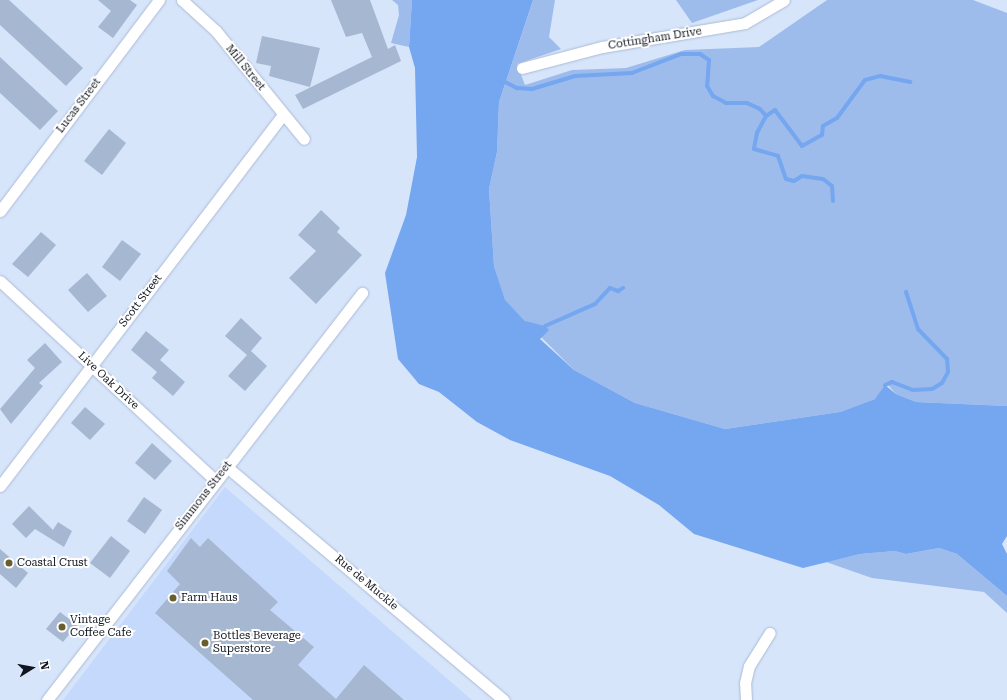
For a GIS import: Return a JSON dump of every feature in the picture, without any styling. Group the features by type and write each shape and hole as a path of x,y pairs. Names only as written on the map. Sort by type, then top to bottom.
{"street":[{"name":"Lucas Street","path":"0,211 159,0"},
{"name":"Mill Street","path":"182,0 216,31 283,116 304,139"},
{"name":"Cottingham Drive","path":"522,68 602,47 745,23 784,0"},
{"name":"Scott Street","path":"0,486 283,116"},
{"name":"Live Oak Drive","path":"0,281 216,482"},
{"name":"Simmons Street","path":"47,700 362,293"},
{"name":"Rue de Muckle","path":"227,467 504,700"},
{"path":"746,700 745,683 749,666 770,633"}],"shaded area":[{"path":"392,0 412,0 409,47 391,43 399,15 398,5"},
{"path":"412,0 533,0 499,102 497,152 489,189 494,266 505,300 525,321 545,326 549,330 540,339 574,370 635,403 725,429 840,412 875,399 885,385 896,394 916,402 1007,406 1007,536 1002,544 1007,554 1007,596 957,554 939,548 906,554 895,551 860,554 803,568 694,534 659,505 610,476 510,440 477,422 439,392 419,384 398,359 385,273 406,215 417,157 415,68 409,47"},
{"path":"533,0 555,0 549,37 561,49 517,64 525,85 572,70 626,68 685,50 759,47 827,0 973,0 1007,13 1007,406 916,402 896,394 888,385 875,399 840,412 725,429 635,403 574,370 505,301 494,266 489,189 497,152 499,102"},
{"path":"676,0 758,0 692,23"},
{"path":"225,487 472,700 63,700"},
{"path":"939,548 957,554 1007,596 1007,613 984,592 872,578 826,562 860,554 895,551 906,554"}],"building":[{"path":"0,0 9,0 83,68 66,86 0,25"},
{"path":"98,0 130,0 137,5 113,38 98,27 111,11"},
{"path":"331,0 370,0 388,49 395,45 401,61 303,109 295,95 372,57 362,33 346,37"},
{"path":"262,36 320,48 310,87 269,76 271,66 256,63"},
{"path":"0,57 58,111 40,130 0,93"},
{"path":"109,129 126,143 102,175 84,161"},
{"path":"321,210 340,228 337,232 362,255 316,304 289,278 316,251 298,235"},
{"path":"41,232 56,245 28,277 12,264"},
{"path":"122,240 141,254 120,281 102,267"},
{"path":"87,273 107,296 88,312 68,290"},
{"path":"241,318 262,338 251,351 267,366 245,391 228,376 247,355 225,336"},
{"path":"146,331 169,350 160,360 185,382 173,396 152,378 157,372 131,350"},
{"path":"45,343 62,362 39,383 43,386 11,424 0,409 35,368 27,360"},
{"path":"85,407 105,424 90,440 71,423"},
{"path":"152,443 172,461 155,480 135,463"},
{"path":"144,497 162,510 145,534 127,521"},
{"path":"29,506 53,530 58,522 72,531 64,547 35,529 26,538 12,524"},
{"path":"111,536 130,551 110,578 90,563"},
{"path":"191,538 200,547 208,538 278,602 270,610 314,647 298,665 336,699 364,665 404,700 253,700 155,613 180,584 167,571"},
{"name":"Coastal Crust","path":"0,549 28,573 16,588 0,574"},
{"name":"Vintage Coffee Cafe","path":"60,612 77,625 63,642 46,629"}],"waterway":[{"path":"501,80 517,88 532,89 575,76 632,73 681,54 700,54 709,60 707,86 713,96 726,103 747,103 760,109 766,116 775,110 802,146 822,135 823,126 837,118 865,80 880,76 910,82"},
{"path":"766,116 757,133 754,149 778,156 786,179 794,181 802,176 823,179 832,186 833,201"},
{"path":"545,326 595,304 610,288 618,291 623,288"},
{"path":"885,385 892,382 913,390 932,389 942,383 948,372 947,359 918,329 906,292"}],"place":[{"name":"Coastal Crust","path":"9,563"},
{"name":"Farm Haus","path":"173,598"},
{"name":"Vintage Coffee Cafe","path":"62,627"},
{"name":"Bottles Beverage Superstore","path":"205,643"}]}
